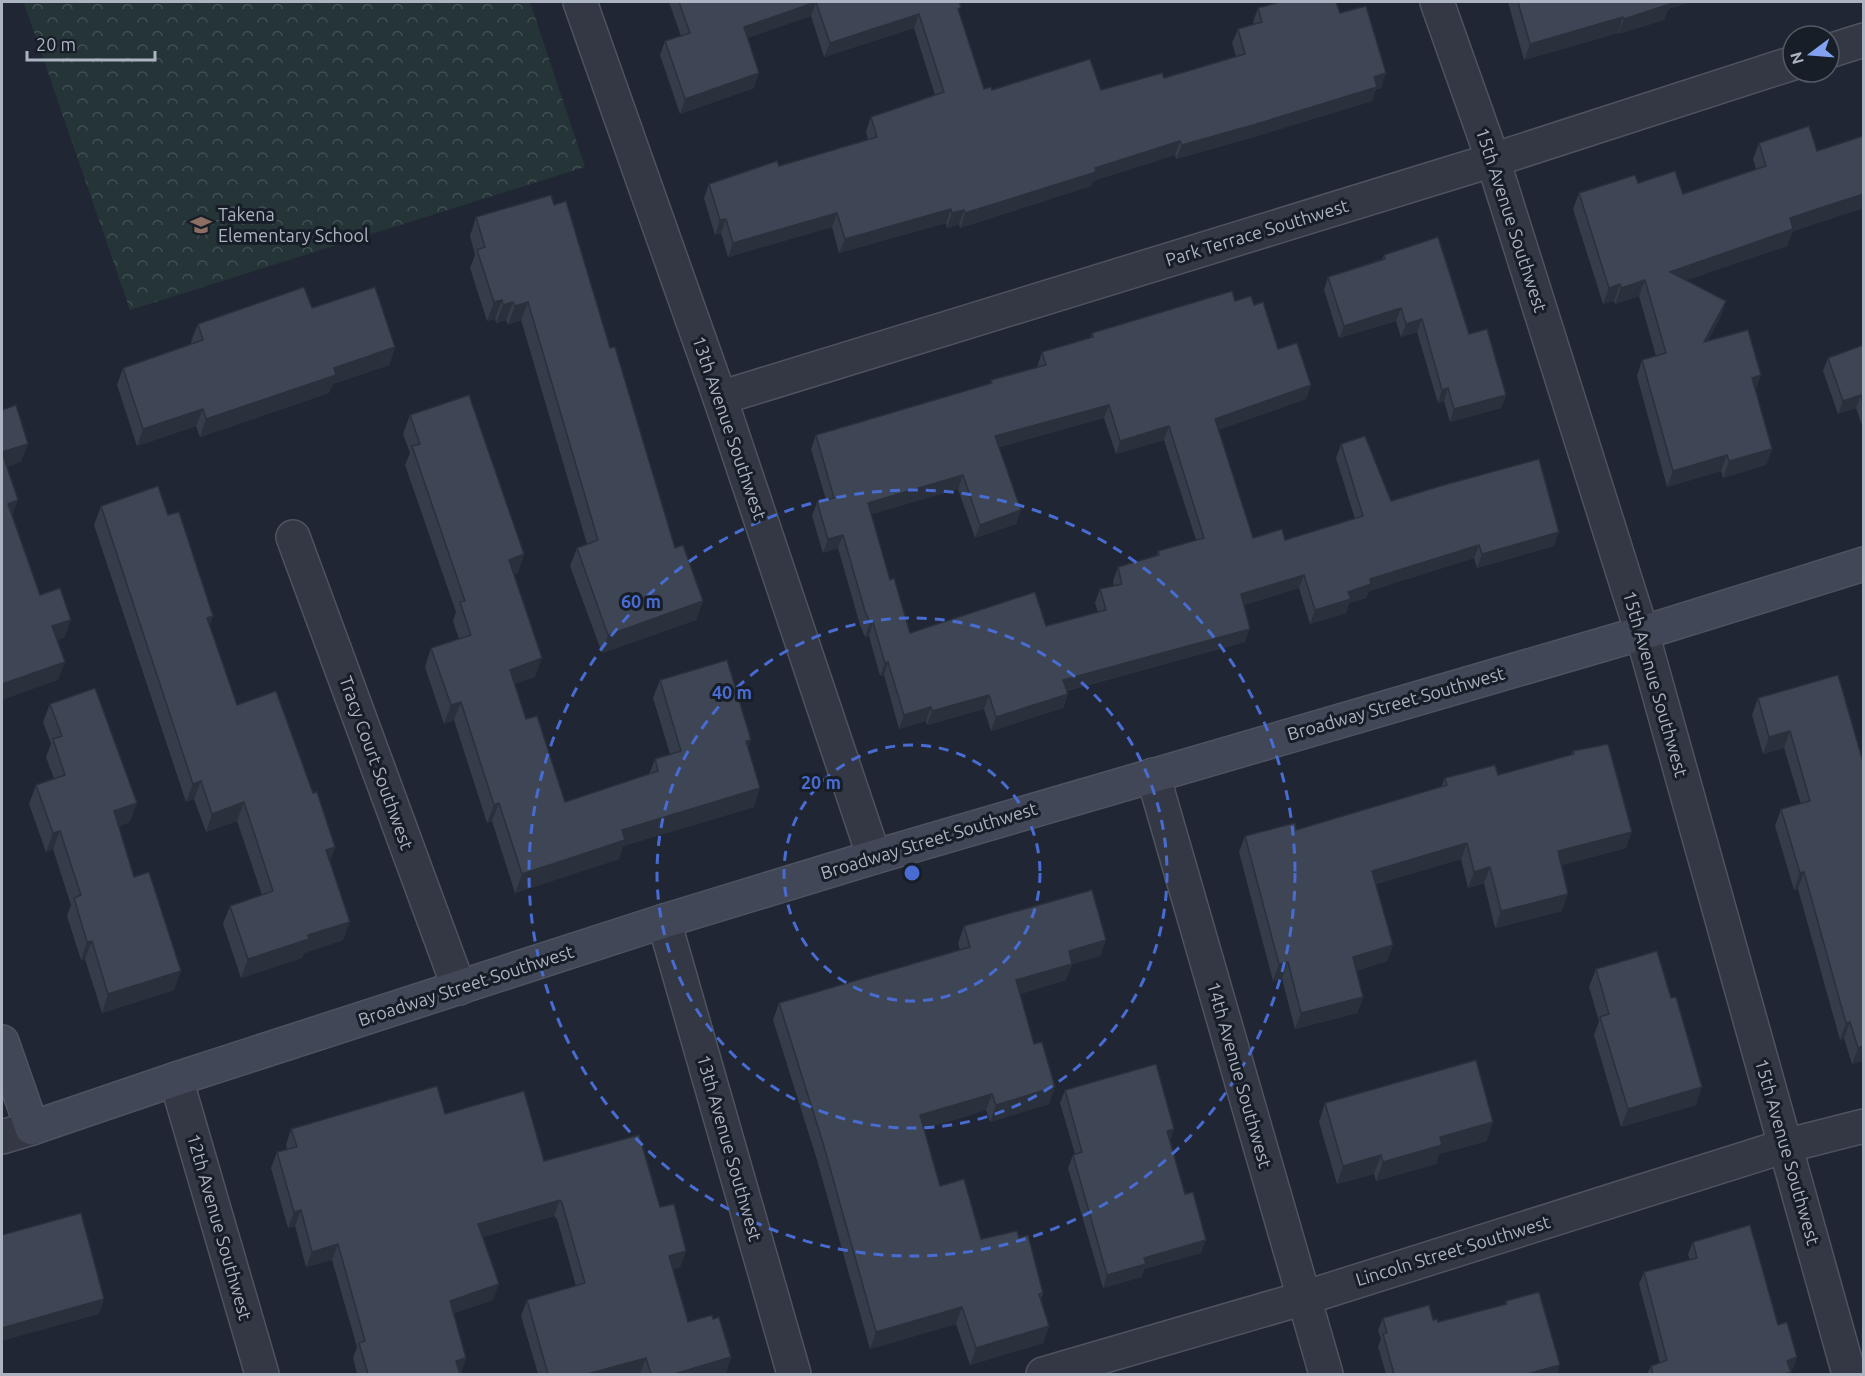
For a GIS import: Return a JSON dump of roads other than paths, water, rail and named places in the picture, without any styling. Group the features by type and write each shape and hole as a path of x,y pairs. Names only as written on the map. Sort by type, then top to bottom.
{"street":[{"name":"13th Avenue Southwest","path":"580,2 720,398 874,857"},
{"name":"15th Avenue Southwest","path":"1437,2 1493,160 1642,633 1849,1374"},
{"path":"1841,47 1863,40"},
{"name":"Park Terrace Southwest","path":"720,398 1493,160 1781,67"},
{"name":"Tracy Court Southwest","path":"293,537 459,988"},
{"name":"Broadway Street Southwest","path":"17,1133 176,1078 664,921 1154,774 1642,633 1863,564"},
{"name":"14th Avenue Southwest","path":"1154,774 1326,1374"},
{"name":"13th Avenue Southwest","path":"664,921 794,1374"},
{"path":"2,1042 17,1133"},
{"name":"12th Avenue Southwest","path":"176,1078 262,1374"},
{"name":"Lincoln Street Southwest","path":"1043,1374 1304,1298 1785,1146 1863,1126"}],"place":[{"name":"Takena Elementary School","path":"201,225"}]}
